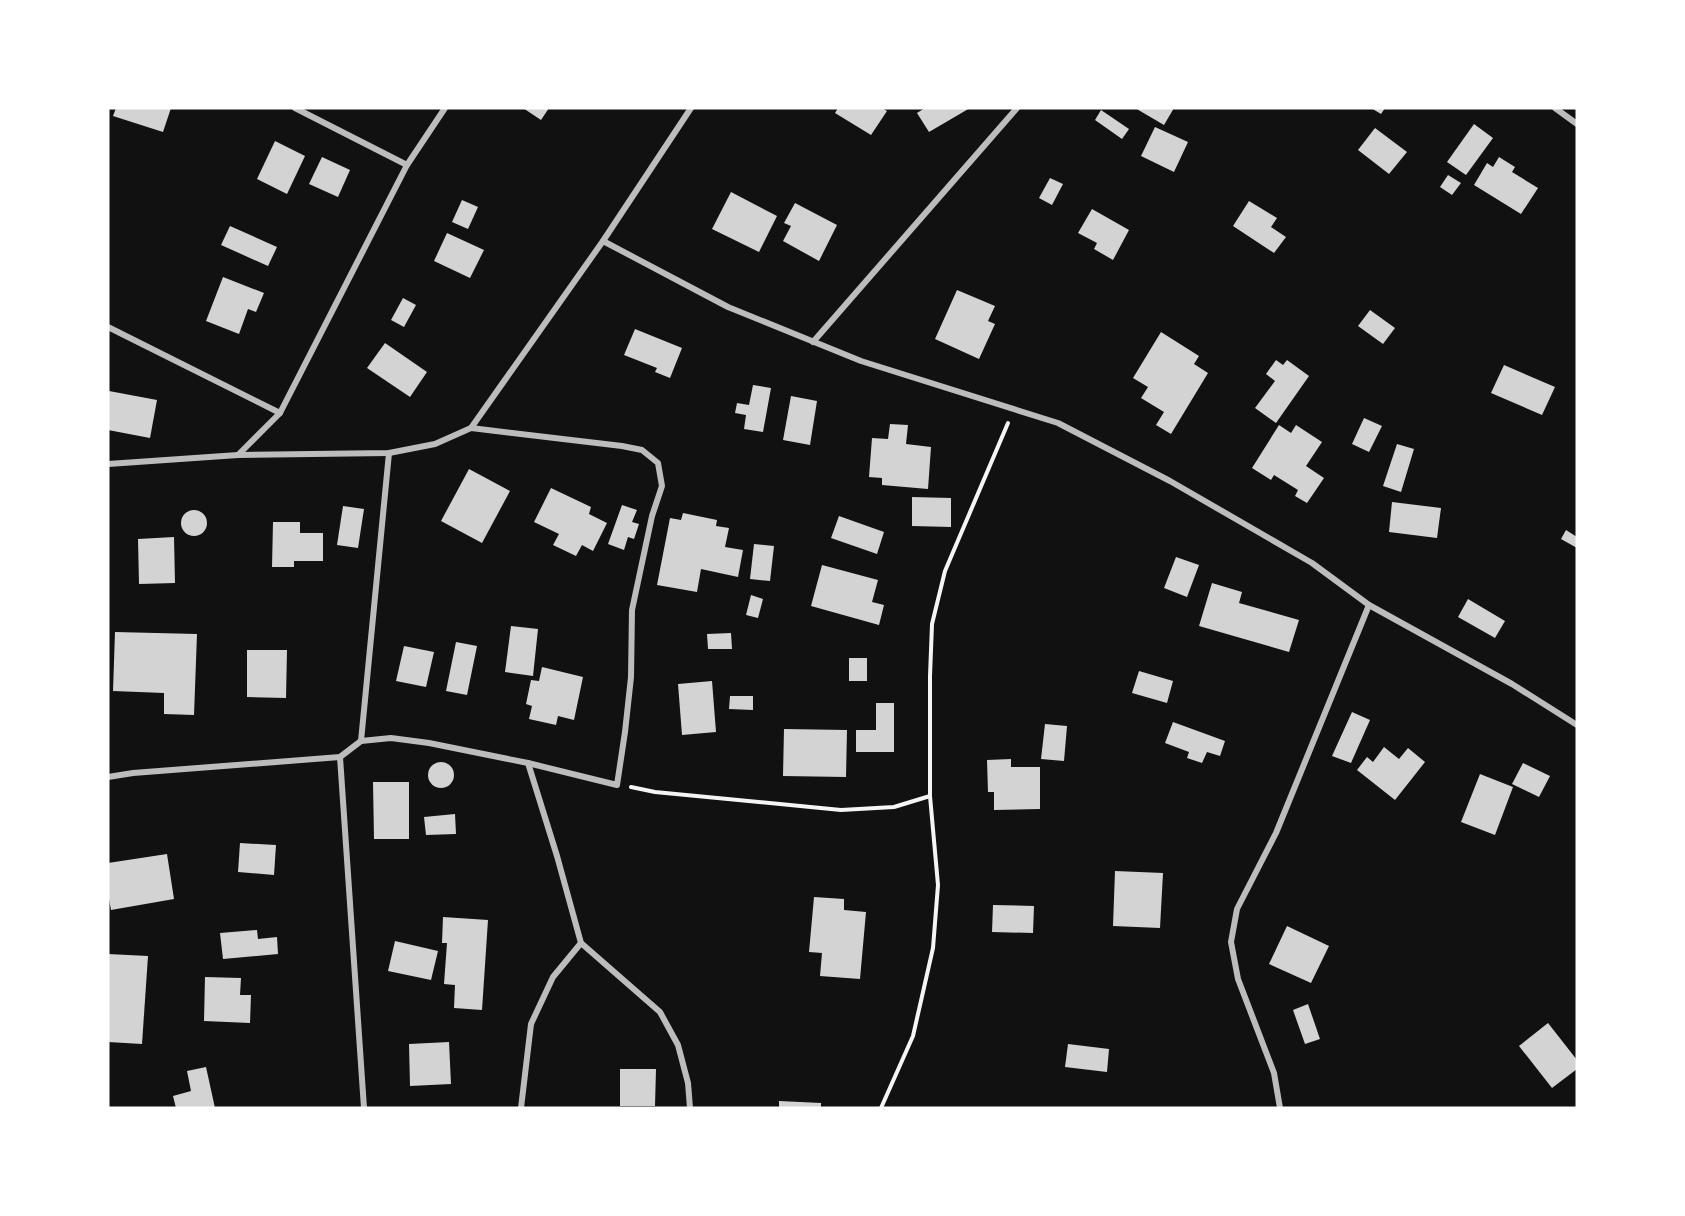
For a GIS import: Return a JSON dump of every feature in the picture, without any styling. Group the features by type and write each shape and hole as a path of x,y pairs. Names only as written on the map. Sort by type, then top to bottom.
{"street":[{"path":"295,108 407,165"},
{"path":"238,455 280,413 407,165 445,108"},
{"path":"471,428 603,241 691,108"},
{"path":"813,342 1017,108"},
{"path":"1555,108 1577,124"},
{"path":"603,241 728,307 813,342 861,361 1058,423 1170,481 1312,563 1369,605 1512,684 1577,725"},
{"path":"108,327 280,413"},
{"path":"108,464 238,455 389,453 435,444 471,428 642,450 658,463 662,486 652,516 633,610 631,677 617,784 528,763 429,743 391,738 361,741 340,757 133,773 108,777"},
{"path":"361,741 389,453"},
{"path":"1280,1108 1274,1073 1238,979 1231,942 1237,909 1276,833 1369,605"},
{"path":"340,757 364,1108"},
{"path":"528,763 581,944 660,1012 678,1045 688,1083 690,1108"},
{"path":"521,1108 531,1024 553,977 581,944"}],"path":[{"path":"881,1108 913,1036 933,948 938,885 930,796 932,624 945,571 1014,409"},
{"path":"617,784 656,792 842,810 894,807 930,796"}],"building":[{"path":"116,108 171,108 163,132 113,116"},
{"path":"523,108 549,108 541,120"},
{"path":"838,108 882,108 887,111 871,135 835,113"},
{"path":"925,108 970,108 929,132 917,113"},
{"path":"1135,108 1174,108 1164,125"},
{"path":"1371,108 1385,108 1381,114"},
{"path":"1101,110 1129,129 1122,139 1095,120"},
{"path":"1474,124 1493,138 1466,175 1447,162"},
{"path":"1155,127 1188,142 1174,172 1141,156"},
{"path":"1375,128 1407,152 1389,174 1358,150"},
{"path":"275,141 305,156 287,194 257,179"},
{"path":"322,157 350,170 338,197 309,184"},
{"path":"1499,157 1515,167 1512,172 1538,188 1521,214 1474,185 1487,163 1493,167"},
{"path":"1448,175 1461,183 1452,195 1440,187"},
{"path":"1050,178 1063,184 1052,205 1039,198"},
{"path":"731,192 777,216 759,252 712,229"},
{"path":"462,200 478,207 468,229 452,222"},
{"path":"1249,201 1277,218 1271,227 1286,237 1274,253 1233,226"},
{"path":"795,203 837,225 819,261 783,241 791,226 784,223"},
{"path":"1092,209 1129,230 1113,260 1094,249 1097,243 1078,233"},
{"path":"230,226 277,247 268,266 221,245"},
{"path":"447,233 484,250 470,278 434,261"},
{"path":"223,277 264,293 256,312 248,309 239,334 206,321"},
{"path":"957,290 995,306 988,321 995,324 979,359 935,339"},
{"path":"403,298 416,305 404,327 391,320"},
{"path":"1370,310 1395,328 1383,344 1358,326"},
{"path":"635,329 682,348 670,378 655,372 657,368 624,355"},
{"path":"1161,332 1199,356 1194,364 1208,373 1171,434 1156,425 1164,412 1141,398 1148,387 1133,378"},
{"path":"385,343 427,372 410,397 367,368"},
{"path":"1276,360 1283,365 1287,360 1309,376 1276,423 1255,408 1275,381 1266,374"},
{"path":"1504,365 1555,387 1542,415 1491,393"},
{"path":"753,385 771,388 763,432 744,429 746,415 735,413 737,403 749,405"},
{"path":"109,391 157,400 150,438 108,430"},
{"path":"791,396 817,401 810,445 783,440"},
{"path":"1364,418 1382,426 1369,452 1352,444"},
{"path":"890,424 908,425 906,444 931,447 928,489 882,485 882,478 869,477 872,438 888,439"},
{"path":"1279,425 1291,433 1296,425 1322,442 1306,466 1324,478 1307,503 1295,496 1298,490 1274,475 1271,480 1252,468"},
{"path":"1397,444 1414,449 1401,492 1383,486"},
{"path":"469,469 510,491 482,543 441,521"},
{"path":"551,488 591,507 589,514 607,523 593,551 582,545 576,556 553,545 559,534 534,522"},
{"path":"912,497 951,498 951,527 912,526"},
{"path":"1392,502 1441,508 1437,538 1389,532"},
{"path":"622,505 637,510 632,522 639,524 634,539 628,537 624,550 608,544"},
{"path":"343,506 364,509 358,548 337,545"},
{"path":"194,510 203,514 207,523 203,532 194,536 185,532 181,523 185,514"},
{"path":"683,513 717,520 716,526 729,528 725,547 743,550 738,577 701,569 697,592 657,585 670,518 681,520"},
{"path":"839,516 884,532 877,554 831,538"},
{"path":"273,522 300,522 300,533 323,533 323,561 294,561 294,567 272,567"},
{"path":"1566,530 1577,537 1577,548 1561,539"},
{"path":"174,537 175,583 139,584 138,539"},
{"path":"754,544 774,546 770,581 750,579"},
{"path":"1176,557 1199,565 1187,597 1164,588"},
{"path":"822,565 878,580 872,602 884,605 879,625 811,606"},
{"path":"1212,583 1242,592 1239,603 1299,620 1289,652 1199,626"},
{"path":"751,595 763,599 758,618 746,615"},
{"path":"1468,599 1505,621 1495,638 1458,617"},
{"path":"511,626 538,629 533,676 505,672"},
{"path":"115,632 197,634 194,715 164,714 164,693 113,691"},
{"path":"731,633 732,649 708,649 707,634"},
{"path":"456,642 477,646 467,695 446,691"},
{"path":"404,646 434,652 426,687 396,681"},
{"path":"247,650 287,650 286,698 247,697"},
{"path":"849,658 867,658 867,681 849,681"},
{"path":"542,667 583,677 574,720 558,716 556,725 529,719 532,706 526,704 531,680 539,681"},
{"path":"1139,671 1173,681 1167,703 1132,693"},
{"path":"712,681 716,732 682,735 678,684"},
{"path":"730,696 753,696 753,710 729,709"},
{"path":"876,703 894,703 894,752 856,752 856,730 876,730"},
{"path":"1352,712 1370,720 1351,763 1332,756"},
{"path":"1173,722 1225,741 1220,756 1207,752 1202,763 1187,758 1189,752 1165,743"},
{"path":"1045,724 1067,726 1064,761 1041,759"},
{"path":"784,729 847,730 846,777 783,776"},
{"path":"1384,747 1399,759 1408,748 1425,762 1395,800 1357,770 1367,757 1373,762"},
{"path":"1011,759 1011,767 1040,767 1040,809 994,810 994,792 988,792 987,760"},
{"path":"441,762 450,766 454,775 450,784 441,788 432,784 428,775 432,766"},
{"path":"1523,763 1550,776 1539,797 1512,784"},
{"path":"1480,774 1513,787 1495,835 1461,822"},
{"path":"373,782 409,782 409,839 374,839"},
{"path":"455,814 456,834 426,835 424,817"},
{"path":"240,843 276,845 274,875 238,872"},
{"path":"167,854 174,899 111,910 108,894 108,863"},
{"path":"1115,871 1163,873 1160,928 1113,926"},
{"path":"814,897 844,899 844,910 866,912 860,979 820,976 822,953 809,952"},
{"path":"993,905 1034,906 1033,933 992,932"},
{"path":"443,917 488,920 482,1010 454,1008 455,985 444,984 447,943 442,943"},
{"path":"1287,926 1329,946 1311,983 1269,964"},
{"path":"257,930 258,939 277,937 278,954 223,959 220,933"},
{"path":"395,941 438,951 431,980 388,971"},
{"path":"108,954 148,956 142,1044 108,1042"},
{"path":"205,977 241,978 240,995 251,995 250,1023 204,1021"},
{"path":"1308,1004 1320,1039 1305,1044 1293,1010"},
{"path":"1548,1023 1577,1060 1577,1069 1552,1088 1519,1046"},
{"path":"449,1042 451,1084 410,1086 409,1044"},
{"path":"1068,1044 1109,1049 1107,1072 1065,1067"},
{"path":"206,1067 215,1108 176,1108 173,1096 191,1091 187,1071"},
{"path":"620,1069 656,1069 655,1106 620,1106"},
{"path":"779,1101 821,1103 821,1108 779,1108"}]}
